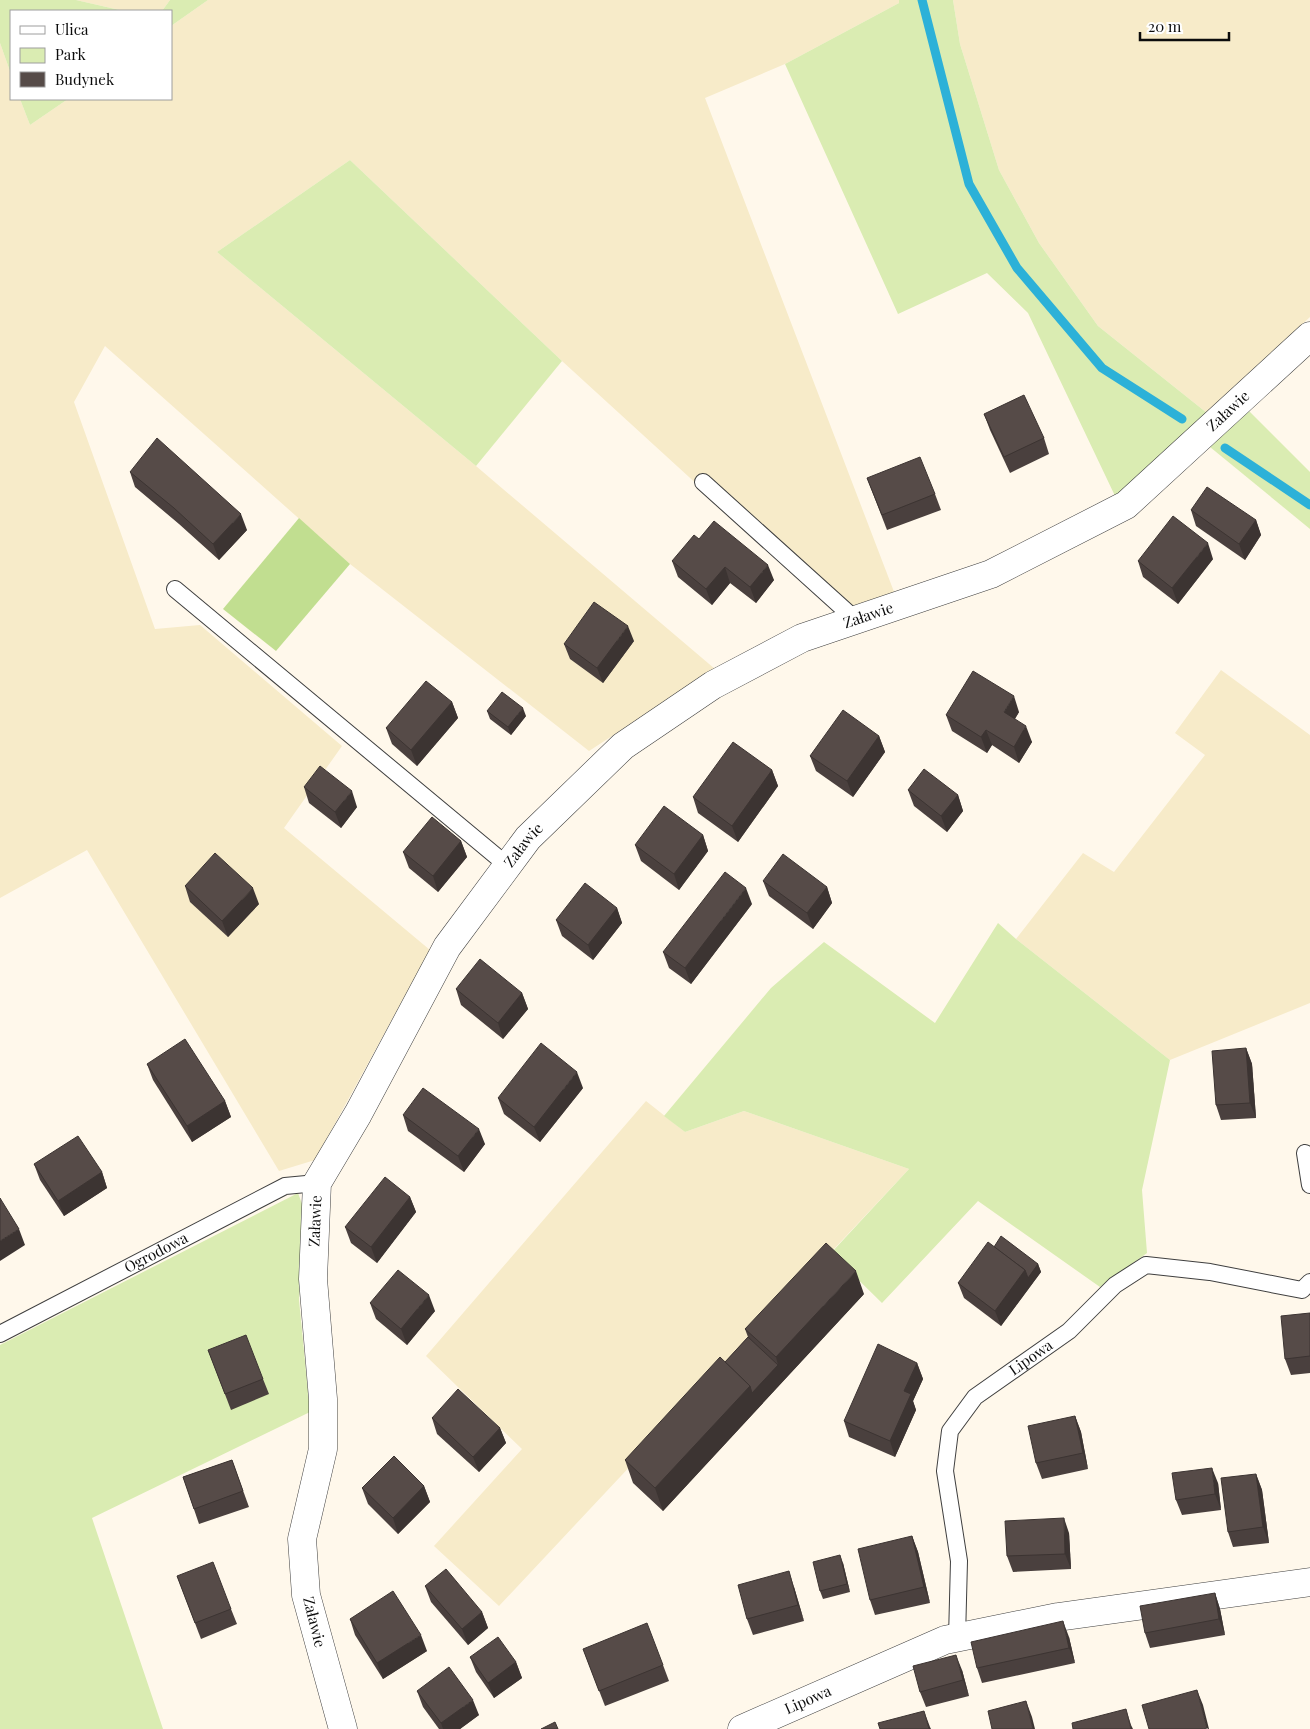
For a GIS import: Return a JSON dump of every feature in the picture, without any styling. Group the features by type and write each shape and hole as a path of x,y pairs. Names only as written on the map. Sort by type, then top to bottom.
{"street":[{"name":"Załawie","path":"343,1729 306,1595 302,1539 323,1449 323,1399 313,1279 317,1183 358,1114 447,947 528,838 623,746 713,684 802,638 991,574 1126,505 1310,336"},
{"name":"Lipowa","path":"742,1729 945,1640 1058,1618 1310,1582"}],"lane":[{"path":"703,482 856,620"},
{"path":"175,589 508,866"},
{"path":"1305,1153 1310,1185"},
{"name":"Ogrodowa","path":"0,1334 285,1186 317,1183"},
{"name":"Lipowa","path":"957,1638 959,1561 945,1471 950,1431 974,1397 1069,1331 1115,1286 1146,1265 1210,1272 1302,1290 1310,1282"}],"shaded area":[{"path":"76,0 170,0 163,10 120,10"},
{"path":"208,0 899,0 899,3 785,64 705,98 896,597 839,614 562,361 350,160 217,252 476,466 715,669 589,751 350,564 105,346 74,402 155,629 200,625 342,746 284,828 430,950 315,1160 279,1171 87,850 0,898 0,43 10,71 10,100 20,100 30,125 67,100 172,100 172,25"},
{"path":"953,0 1310,0 1310,317 1207,413 1098,326 1039,243 999,170 960,44"},
{"path":"1221,670 1310,735 1310,1003 1170,1060 1016,939 1083,853 1114,872 1205,755 1175,733"},
{"path":"646,1101 685,1132 744,1111 909,1169 499,1606 434,1546 522,1449 426,1356"}],"green space":[{"path":"0,0 76,0 120,10 10,10 10,71 0,43"},
{"path":"170,0 208,0 172,25 172,10 163,10"},
{"path":"899,0 953,0 960,44 999,170 1039,243 1098,326 1207,413 1116,498 1028,313 987,273 898,314 785,64 899,3"},
{"path":"20,100 67,100 30,125"},
{"path":"350,160 562,361 476,466 217,252"},
{"path":"1249,411 1310,472 1310,529 1210,447"},
{"path":"299,518 350,564 276,651 223,609"},
{"path":"998,923 1170,1060 1142,1190 1147,1253 1100,1287 978,1201 882,1303 831,1253 909,1169 744,1111 685,1132 664,1116 771,988 824,942 935,1023"},
{"path":"298,1193 305,1212 299,1300 310,1412 92,1518 163,1729 0,1729 0,1345"}],"building":[{"path":"1024,395 1044,438 1004,457 984,414"},
{"path":"157,438 241,514 213,544 174,508 130,472"},
{"path":"920,457 935,494 882,515 867,478"},
{"path":"1207,487 1256,520 1239,544 1191,510"},
{"path":"1173,516 1208,543 1172,588 1138,561"},
{"path":"714,521 768,565 750,587 725,567 706,589 672,561 694,535 699,539"},
{"path":"594,602 628,626 597,668 564,644"},
{"path":"973,671 1014,696 1004,712 1026,726 1014,747 986,730 981,737 946,715"},
{"path":"426,681 452,702 411,750 386,728"},
{"path":"502,692 523,708 508,727 487,711"},
{"path":"843,710 879,736 847,781 810,756"},
{"path":"733,742 772,770 732,826 693,797"},
{"path":"320,766 352,791 335,812 304,787"},
{"path":"924,769 958,795 941,816 908,790"},
{"path":"664,806 703,835 674,874 635,845"},
{"path":"432,817 461,841 433,876 403,852"},
{"path":"215,853 253,888 222,921 185,886"},
{"path":"783,854 827,887 807,913 763,881"},
{"path":"725,872 746,888 685,968 663,952"},
{"path":"585,883 617,908 588,945 556,920"},
{"path":"480,959 522,993 498,1023 456,989"},
{"path":"185,1039 225,1101 187,1126 147,1064"},
{"path":"541,1043 577,1072 534,1127 498,1098"},
{"path":"1246,1048 1250,1103 1216,1105 1212,1051"},
{"path":"423,1088 479,1129 458,1156 403,1115"},
{"path":"78,1136 102,1172 58,1201 34,1164"},
{"path":"385,1177 410,1197 371,1247 345,1227"},
{"path":"0,1198 19,1229 0,1241"},
{"path":"1001,1236 1038,1264 1028,1278 1025,1270 994,1247"},
{"path":"988,1242 1025,1270 995,1311 958,1283"},
{"path":"826,1243 856,1271 776,1357 745,1329"},
{"path":"398,1270 429,1295 401,1329 370,1303"},
{"path":"1310,1313 1310,1356 1285,1359 1281,1316"},
{"path":"246,1335 263,1379 225,1394 208,1350"},
{"path":"748,1337 778,1365 752,1393 750,1386 725,1362"},
{"path":"878,1344 917,1363 904,1391 911,1394 890,1441 844,1421"},
{"path":"720,1357 750,1386 655,1488 625,1460"},
{"path":"458,1389 500,1428 473,1457 432,1418"},
{"path":"1075,1416 1083,1453 1036,1463 1028,1426"},
{"path":"394,1456 424,1486 393,1518 362,1488"},
{"path":"232,1460 243,1491 194,1509 183,1477"},
{"path":"1212,1468 1215,1494 1176,1500 1172,1473"},
{"path":"1256,1474 1263,1527 1228,1532 1221,1478"},
{"path":"1064,1518 1065,1554 1007,1556 1005,1521"},
{"path":"912,1536 924,1587 870,1600 858,1549"},
{"path":"840,1555 847,1584 820,1591 813,1562"},
{"path":"213,1562 231,1609 195,1623 177,1576"},
{"path":"446,1569 482,1612 462,1629 425,1586"},
{"path":"789,1571 798,1605 747,1619 738,1585"},
{"path":"393,1591 421,1635 377,1663 350,1619"},
{"path":"1215,1593 1219,1619 1145,1633 1140,1606"},
{"path":"1063,1621 1069,1648 977,1668 971,1642"},
{"path":"647,1623 663,1665 599,1691 583,1649"},
{"path":"498,1637 516,1662 488,1683 470,1657"},
{"path":"956,1655 963,1680 920,1692 913,1666"},
{"path":"449,1667 473,1700 441,1723 417,1691"},
{"path":"1197,1690 1207,1728 1149,1729 1142,1705"},
{"path":"1026,1701 1033,1729 992,1729 988,1711"},
{"path":"1126,1709 1131,1729 1073,1729 1072,1723"},
{"path":"924,1711 929,1729 880,1729 878,1723"},
{"path":"555,1722 558,1729 541,1729"}],"waterway":[{"path":"922,0 969,184 1017,268 1102,368 1182,419"},
{"path":"1225,448 1310,505"}]}
